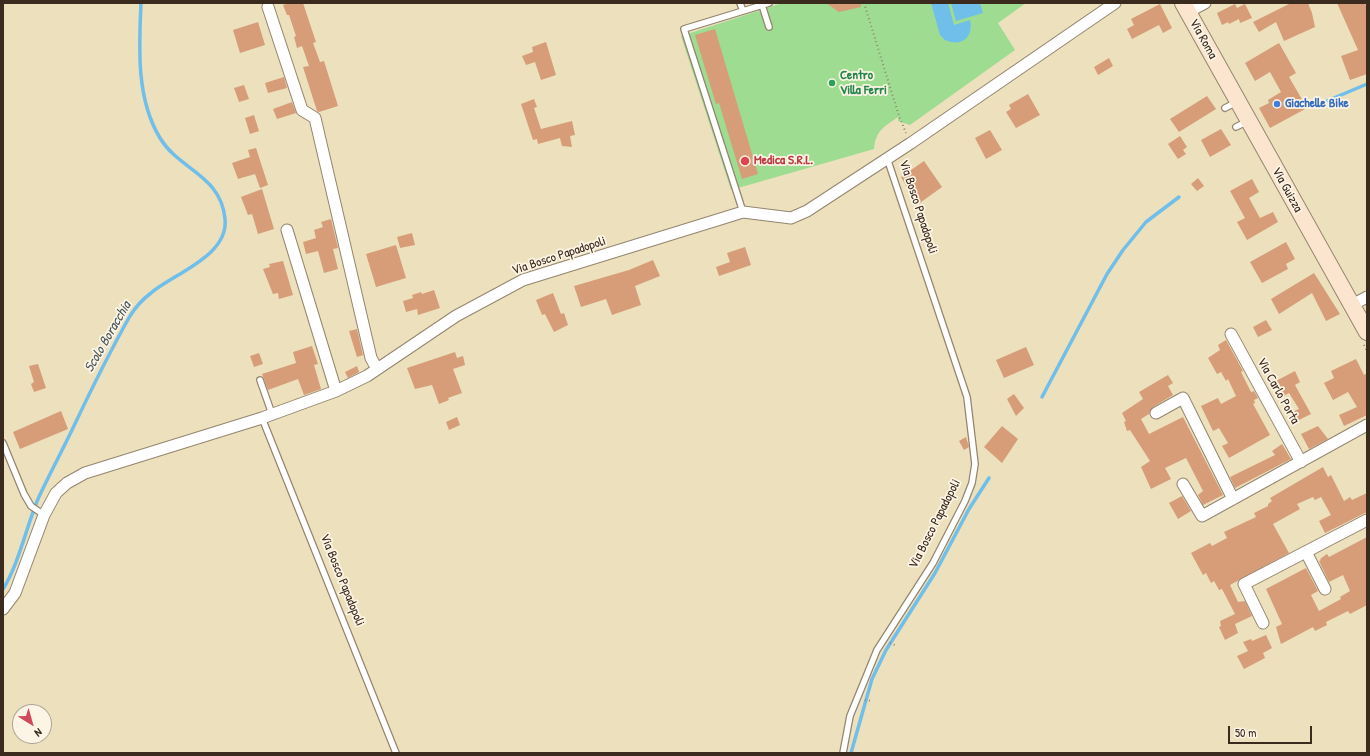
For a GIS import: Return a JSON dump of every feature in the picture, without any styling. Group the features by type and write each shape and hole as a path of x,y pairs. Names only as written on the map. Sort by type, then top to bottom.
{"main road":[{"name":"Via Roma","path":"1185,7 1223,74"},
{"name":"Via Guizza","path":"1223,74 1231,105 1367,332"}],"street":[{"name":"Via Bosco Papadopoli","path":"3,609 15,593 41,514 56,493 67,483 85,473 267,416 353,384 456,316 523,280 743,212 790,218 807,212 911,143 1115,3"},
{"path":"1185,7 1205,3"},
{"path":"268,7 302,110 315,118 371,358 377,369"},
{"path":"287,230 336,391"},
{"path":"1352,305 1367,298"},
{"name":"Via Carlo Porta","path":"1231,334 1301,462"},
{"path":"1156,413 1183,398 1234,499"},
{"path":"1183,484 1202,516 1367,425"},
{"path":"1263,623 1244,584 1306,552 1366,524"},
{"path":"1306,552 1326,588"}],"lane":[{"path":"740,3 743,11"},
{"path":"743,212 684,29 769,3"},
{"path":"762,5 770,27"},
{"name":"Via Bosco Papadopoli","path":"843,753 850,716 877,650 933,563 965,501 972,483 975,464 967,397 887,158"},
{"path":"260,380 267,416"},
{"name":"Via Bosco Papadopoli","path":"267,416 396,753"},
{"path":"3,443 24,494 31,506 41,514"}],"path":[{"path":"864,3 899,116 911,143"}],"green space":[{"name":"Centro Villa Ferri","path":"782,3 1026,3 998,23 1015,50 910,125 898,121 898,117 879,133 874,149 731,190 681,36"}],"water":[{"path":"931,3 948,3 954,25 970,20 971,26 968,36 961,41 956,42 945,40 940,35"},
{"path":"951,3 980,3 983,13 956,21"}],"building":[{"path":"289,3 303,3 316,42 313,43 320,62 324,61 338,106 319,112 317,111 303,67 309,66 302,46 297,48 294,37 296,36 289,15 287,15 283,5"},
{"path":"826,3 861,3 861,7 839,12"},
{"path":"1291,3 1308,3 1315,27 1284,41 1276,22 1259,32 1253,22"},
{"path":"1337,3 1365,3 1367,8 1367,74 1350,80 1341,56 1358,50"},
{"path":"1160,4 1172,28 1163,33 1159,25 1132,39 1127,29 1134,25 1131,19"},
{"path":"1235,4 1237,8 1245,4 1252,18 1240,23 1239,19 1229,24 1228,22 1222,25 1217,13"},
{"path":"258,22 265,45 240,53 233,30"},
{"path":"715,29 758,174 742,179 719,103 716,104 695,35"},
{"path":"546,42 556,75 541,80 535,62 526,65 522,56 533,52 532,47"},
{"path":"1279,43 1296,73 1289,77 1307,108 1270,128 1259,108 1269,103 1268,100 1281,92 1270,72 1255,81 1245,63"},
{"path":"1109,58 1113,66 1098,75 1094,67"},
{"path":"284,77 287,88 268,93 265,83"},
{"path":"244,85 249,99 239,102 234,88"},
{"path":"1028,94 1040,115 1016,128 1006,112 1011,109 1009,105"},
{"path":"1207,96 1216,109 1179,132 1170,119"},
{"path":"534,99 537,107 534,108 541,129 572,121 575,135 570,136 572,147 562,146 560,138 538,144 537,139 533,140 521,104"},
{"path":"292,102 296,113 277,119 273,109"},
{"path":"254,115 259,131 250,134 245,118"},
{"path":"1221,129 1231,145 1210,157 1201,140"},
{"path":"990,130 1002,150 986,159 975,138"},
{"path":"1180,136 1187,147 1183,150 1186,154 1178,159 1168,144"},
{"path":"256,148 268,185 260,188 255,174 238,179 232,163 250,157 248,150"},
{"path":"924,161 942,187 917,205 901,177"},
{"path":"1198,178 1204,186 1197,191 1191,184"},
{"path":"1252,179 1259,192 1249,198 1260,218 1273,212 1278,222 1247,240 1237,222 1245,218 1230,191"},
{"path":"262,189 274,229 258,234 252,214 248,215 241,197"},
{"path":"331,219 338,248 333,249 338,269 324,273 318,251 306,254 303,242 316,238 314,230 323,227 321,222"},
{"path":"412,233 415,245 400,248 397,237"},
{"path":"1286,242 1295,259 1286,264 1288,269 1262,283 1250,262"},
{"path":"396,245 406,278 376,287 366,254"},
{"path":"745,247 751,265 719,276 716,267 730,262 727,253"},
{"path":"653,260 660,276 635,286 641,305 612,315 606,299 581,307 574,286 629,270"},
{"path":"283,261 293,295 279,299 278,293 273,294 263,269 270,267 269,264"},
{"path":"1314,273 1340,314 1326,321 1312,293 1279,314 1271,299"},
{"path":"434,290 440,308 418,315 417,309 406,312 403,301 413,298 412,295 421,292 422,294"},
{"path":"553,293 561,314 564,313 568,325 554,332 545,314 542,315 536,300"},
{"path":"1266,320 1272,330 1258,337 1253,327"},
{"path":"357,329 363,355 357,357 349,331"},
{"path":"1226,340 1243,371 1241,372 1251,392 1254,391 1258,398 1254,400 1255,403 1253,404 1270,435 1229,458 1222,446 1228,443 1219,428 1213,431 1201,406 1218,398 1221,404 1236,396 1228,379 1226,381 1221,372 1217,374 1208,358 1220,350 1218,345"},
{"path":"312,346 318,364 314,365 321,389 304,395 298,379 268,390 262,374 296,363 293,352"},
{"path":"1026,347 1034,365 1004,378 996,360"},
{"path":"455,352 457,358 463,356 465,365 453,369 462,393 448,398 449,400 439,404 432,385 415,389 407,368"},
{"path":"259,353 263,364 254,367 250,356"},
{"path":"1356,359 1364,375 1367,373 1367,415 1344,426 1339,415 1357,407 1348,392 1333,400 1324,383 1334,378 1331,371"},
{"path":"38,364 46,388 34,392 31,384 34,382 29,366"},
{"path":"357,366 359,372 348,378 345,372"},
{"path":"1295,371 1300,382 1295,385 1311,414 1295,422 1290,413 1299,409 1289,393 1282,397 1276,381"},
{"path":"1168,375 1173,383 1168,386 1173,395 1153,407 1149,414 1141,419 1149,434 1183,417 1223,495 1203,505 1198,495 1203,491 1186,458 1165,468 1171,479 1151,489 1141,467 1150,461 1130,430 1127,431 1124,422 1126,421 1122,413 1143,399 1139,392"},
{"path":"1014,394 1024,408 1016,416 1007,399"},
{"path":"61,411 68,429 20,449 13,432"},
{"path":"457,417 460,425 449,430 446,422"},
{"path":"1002,426 1018,439 1002,463 984,447"},
{"path":"1318,426 1328,439 1309,449 1301,434"},
{"path":"966,437 969,447 964,450 959,441"},
{"path":"1282,444 1291,459 1235,488 1230,477 1275,455 1272,451"},
{"path":"1323,467 1328,477 1331,475 1344,501 1350,497 1352,500 1367,493 1367,512 1325,533 1319,521 1331,515 1321,497 1315,500 1313,497 1297,504 1300,509 1273,524 1289,553 1230,585 1238,602 1245,601 1252,616 1235,624 1238,633 1225,640 1219,627 1221,626 1220,621 1235,614 1222,589 1219,590 1214,581 1211,583 1206,573 1203,575 1191,553 1210,543 1212,546 1227,538 1224,532 1256,517 1254,513 1268,506 1268,504 1272,501 1270,498"},
{"path":"1182,496 1191,511 1178,519 1169,503"},
{"path":"1367,537 1367,605 1350,614 1348,611 1326,622 1327,625 1315,631 1313,627 1281,644 1276,627 1282,624 1266,589 1306,568 1318,591 1311,595 1319,611 1341,599 1340,597 1350,591 1343,575 1329,582 1319,561 1321,560 1320,559 1327,554 1329,557"},
{"path":"1266,635 1272,648 1263,653 1265,658 1244,669 1237,656 1248,651 1243,642 1251,639 1252,641"}],"waterway":[{"name":"Scolo Boracchia","path":"3,589 18,557 38,499 100,373 130,316 139,304 151,293 198,263 209,254 218,244 224,232 225,219 222,204 216,192 208,182 168,149 152,123 143,90 141,72 141,3"},
{"path":"1315,106 1367,84"},
{"path":"1042,397 1107,274 1123,250 1146,222 1179,197"},
{"path":"851,753 872,679 886,650 935,573 969,509 989,478"}],"place":[{"name":"Centro Villa Ferri","path":"832,83"},
{"name":"Giachelle Bike","path":"1277,104"},
{"name":"Medica S.R.L.","path":"745,161"}]}
